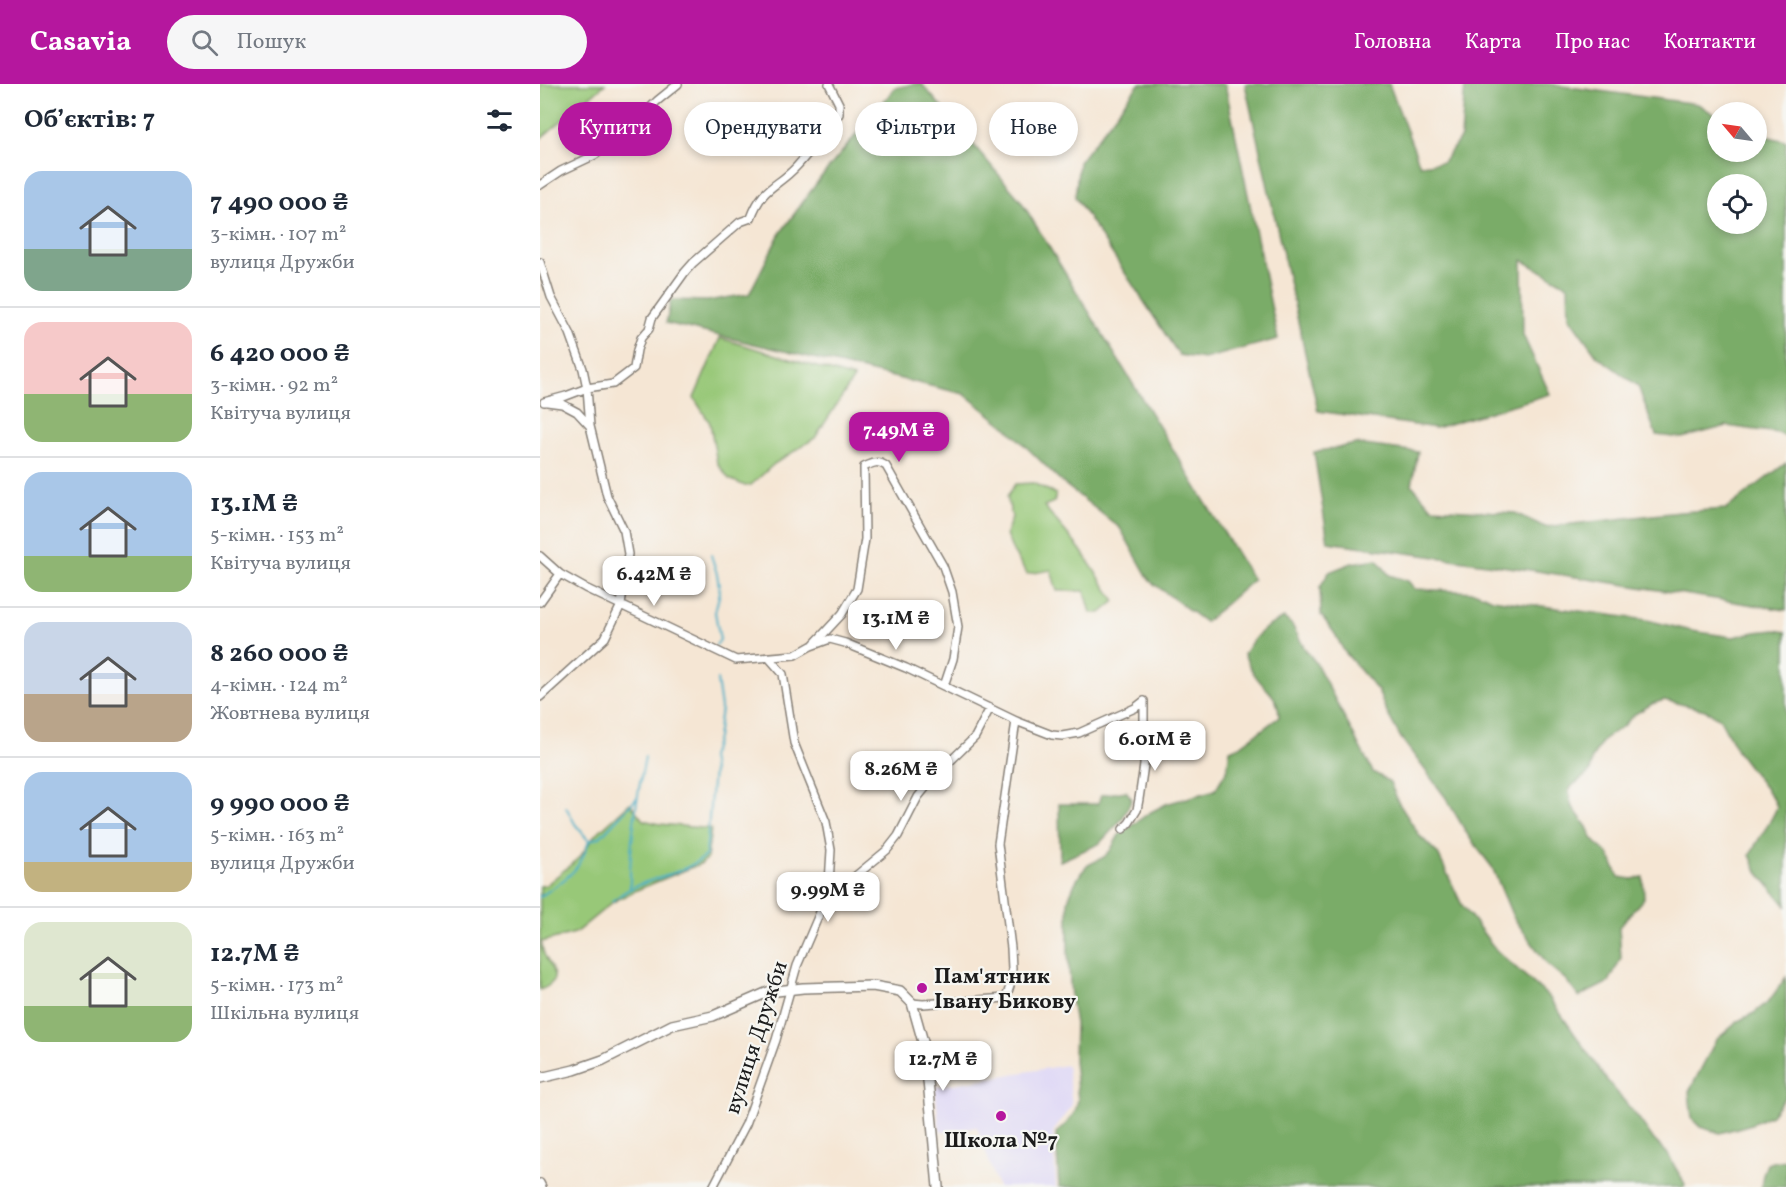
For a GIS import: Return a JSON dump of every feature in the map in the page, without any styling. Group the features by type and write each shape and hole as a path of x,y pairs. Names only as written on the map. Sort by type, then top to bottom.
{"street":[{"path":"540,185 561,171 595,155 628,130 657,100 678,84"},
{"path":"542,402 587,388 613,384 634,368 636,350 641,338 649,329 652,318 693,263 740,222 752,218 757,202 769,188 796,167 839,114 839,104 829,84"},
{"path":"540,262 551,297 570,333 583,369 590,426 607,496 624,531 628,554 621,605 605,638 540,697"},
{"path":"542,402 562,404 577,412 590,426"},
{"path":"813,645 842,614 857,589 865,539 864,467 880,462 886,466 943,566 952,592 958,627 953,659 944,686"},
{"path":"540,555 560,574 736,660 795,655 830,639 906,668 1016,721 1052,735 1071,735 1135,708 1144,701 1143,765 1139,799 1137,810 1123,829"},
{"path":"540,602 560,574"},
{"name":"вулиця Дружби","path":"713,1187 746,1124 776,1040 797,966 824,903 829,883 831,850 826,822 794,743 783,674 769,658"},
{"path":"824,903 887,850 898,836 918,797 935,776 975,737 990,708"},
{"path":"912,1003 1006,998 1012,969 1011,948 998,844 1016,721"},
{"path":"540,1078 603,1060 675,1024 713,1016 768,992 803,987 873,986 900,991 912,1003 925,1049 938,1187"}],"shaded area":[{"name":"Школа №7","path":"1067,1065 1072,1105 1053,1132 1056,1187 998,1187 977,1127 940,1132 935,1087"}],"green space":[{"path":"540,84 605,84 584,102 558,102 558,124 540,139"},
{"path":"922,84 937,102 883,102 895,88"},
{"path":"1139,84 1225,84 1278,339 1204,359 1179,355 1075,197 1079,162"},
{"path":"1245,84 1389,84 1420,165 1443,162 1461,137 1465,84 1547,84 1698,104 1707,110 1707,162 1767,162 1767,136 1786,141 1786,437 1778,433 1727,426 1682,438 1656,435 1638,386 1597,356 1569,317 1568,286 1522,260 1523,335 1550,394 1436,428 1318,411"},
{"path":"855,136 855,156 977,156 977,149 1021,201 1253,580 1205,622 1150,581 1120,528 1063,483 1007,428 964,394 666,323 671,300 707,301 749,294 779,235 821,177 838,156 843,156 843,151"},
{"path":"720,338 854,378 815,438 774,464 751,485 745,486 729,479 717,463 710,423 694,398"},
{"path":"1356,444 1418,452 1412,485 1432,508 1515,513 1545,527 1726,509 1786,463 1786,610 1537,571 1328,542 1314,452"},
{"path":"1033,483 1056,494 1054,502 1044,506 1080,549 1115,601 1101,613 1091,613 1085,591 1057,591 1051,570 1027,574 1013,552 1006,534 1012,517 1007,497 1015,484"},
{"path":"1377,559 1389,575 1408,581 1415,589 1476,592 1493,599 1647,620 1692,631 1733,637 1776,630 1786,632 1786,906 1757,871 1750,855 1774,814 1777,807 1774,800 1737,751 1720,719 1705,710 1664,700 1652,704 1635,714 1623,726 1604,739 1592,758 1590,772 1569,791 1571,805 1592,838 1609,855 1619,877 1632,879 1643,877 1644,898 1619,927 1621,958 1609,982 1579,997 1566,980 1548,965 1513,917 1492,867 1469,837 1446,798 1401,738 1378,691 1344,651 1321,615 1320,587 1329,572 1352,563"},
{"path":"1284,618 1292,625 1305,649 1316,663 1373,772 1390,782 1398,802 1419,835 1438,854 1462,905 1496,950 1549,997 1606,1079 1667,1153 1685,1184 1684,1187 1059,1187 1056,1133 1075,1112 1078,1100 1074,1061 1075,1024 1068,951 1068,900 1081,873 1088,865 1104,857 1110,851 1119,835 1149,813 1166,804 1215,790 1227,770 1230,750 1240,746 1279,717 1276,702 1250,668 1244,654 1261,632"},
{"path":"1126,791 1132,799 1122,819 1099,844 1060,861 1059,804 1098,804 1101,795"},
{"path":"630,803 643,820 711,829 707,858 702,863 613,902 575,933 541,942 544,954 553,971 554,980 540,990 540,886 546,885 580,857 594,836"},
{"path":"1786,977 1786,1096 1771,1115 1752,1124 1720,1133 1700,1127 1692,1119 1689,1092 1716,1040 1740,1020 1754,1013 1769,1001"},
{"path":"1786,1160 1786,1187 1761,1187 1767,1164"}],"waterway":[{"path":"711,555 720,592 715,612 720,640 716,645"},
{"path":"612,901 629,889 680,871 706,855 713,771 711,757 717,738 721,708 717,680"},
{"path":"630,889 634,823 645,757"},
{"path":"589,841 600,837 637,798"},
{"path":"540,897 564,880 576,868 589,841 575,824 566,807"}],"place":[{"name":"Пам'ятник Івану Бикову","path":"922,988"},
{"name":"Школа №7","path":"1001,1116"}]}
